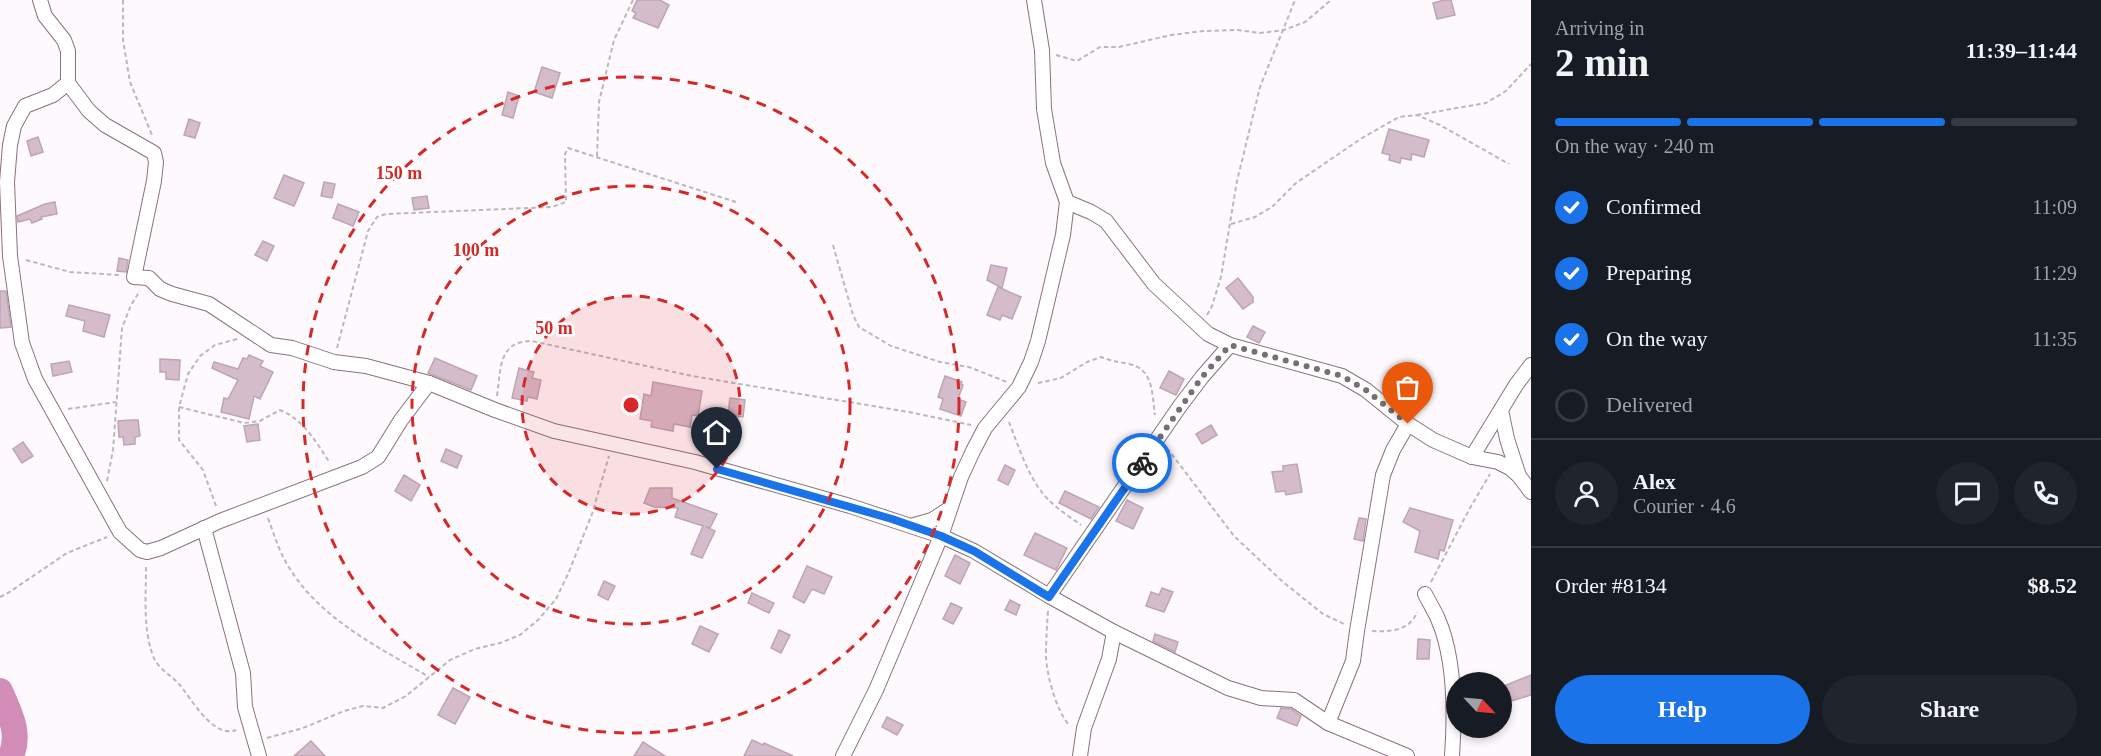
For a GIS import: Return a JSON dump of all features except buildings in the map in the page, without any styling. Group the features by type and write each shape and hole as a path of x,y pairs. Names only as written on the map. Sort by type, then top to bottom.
{"street":[{"path":"40,0 45,16 64,40 68,51 68,84 89,111 105,124 154,153 156,162 154,181 134,277 148,278 160,289 209,304 271,345 291,348 334,362 366,366 429,384 554,430 695,462 914,525 974,551 1049,597 1228,688 1261,698 1294,700 1328,723 1407,756"},
{"path":"843,756 876,690 941,536 961,477 985,428 1019,387 1038,341 1063,235 1067,202 1053,163 1044,109 1042,50 1034,0"},
{"path":"68,84 53,95 25,106 14,126 10,145 7,182 10,256 22,343 36,379 120,532 140,550 147,552 161,548 220,521 362,467 378,456 401,420 429,384"},
{"path":"1067,202 1106,221 1154,284 1200,328 1230,345 1342,376 1366,390 1408,424 1433,440 1472,458 1498,462 1510,468 1531,492"},
{"path":"1049,597 1202,377 1230,345"},
{"path":"1472,458 1516,385 1531,365"},
{"path":"1501,411 1519,476"},
{"path":"1328,723 1353,661 1383,475 1393,450 1408,424"},
{"path":"914,525 932,520 949,509"},
{"path":"204,528 243,673 245,707 259,756"},
{"path":"1425,594 1438,620 1448,657 1453,700 1452,756"},
{"path":"1080,756 1081,738 1109,659 1114,632"}],"path":[{"path":"123,0 123,40 130,82 152,134 154,153"},
{"path":"597,157 599,102 614,40 633,0"},
{"path":"1200,328 1212,306 1221,277 1237,181 1260,87 1294,0"},
{"path":"1042,50 1077,61 1100,47 1119,47 1171,35 1215,31 1284,30 1305,22 1331,0"},
{"path":"1231,224 1255,217 1272,207 1296,183 1362,138 1399,117 1486,103 1506,91 1531,63"},
{"path":"1417,115 1440,125 1509,164"},
{"path":"334,362 368,231 377,217 386,214 552,207 566,202 566,150 572,149 739,203"},
{"path":"833,245 853,315 859,327 891,346 926,358 969,367 1019,387 1061,378 1101,357 1142,369 1149,377 1159,438 1234,536 1283,582 1323,614 1357,631 1385,632 1402,629 1415,617 1470,508 1498,462"},
{"path":"10,256 70,272 106,272 134,277"},
{"path":"104,501 113,450 122,328 131,305 148,278"},
{"path":"220,521 203,470 179,440 179,407 188,374 200,356 216,345 253,334"},
{"path":"495,410 502,359 511,346 519,341 532,341 692,376 909,412 985,428"},
{"path":"54,412 117,402"},
{"path":"179,407 244,423 260,421 280,410 292,415 306,428 339,477"},
{"path":"1003,408 1024,462 1041,492 1057,508 1092,533"},
{"path":"256,741 303,728 344,711 363,706 383,708 406,696 450,660 475,649 520,635 538,620 556,599 592,514 613,444"},
{"path":"263,504 279,550 292,573 317,602 348,629 429,676"},
{"path":"0,597 67,553 120,532"},
{"path":"147,552 146,620 151,651 156,663 176,682 213,726 230,732 249,724"},
{"path":"1049,597 1046,657 1053,691 1064,720 1081,738"}],"waterway":[{"path":"0,691 14,731 15,739 11,756"}],"way so far":[{"path":"1142,463 1180,406 1230,345 1342,376 1366,390 1408,424"}],"route":[{"path":"717,469 914,525 974,551 1049,597 1142,463"}]}
